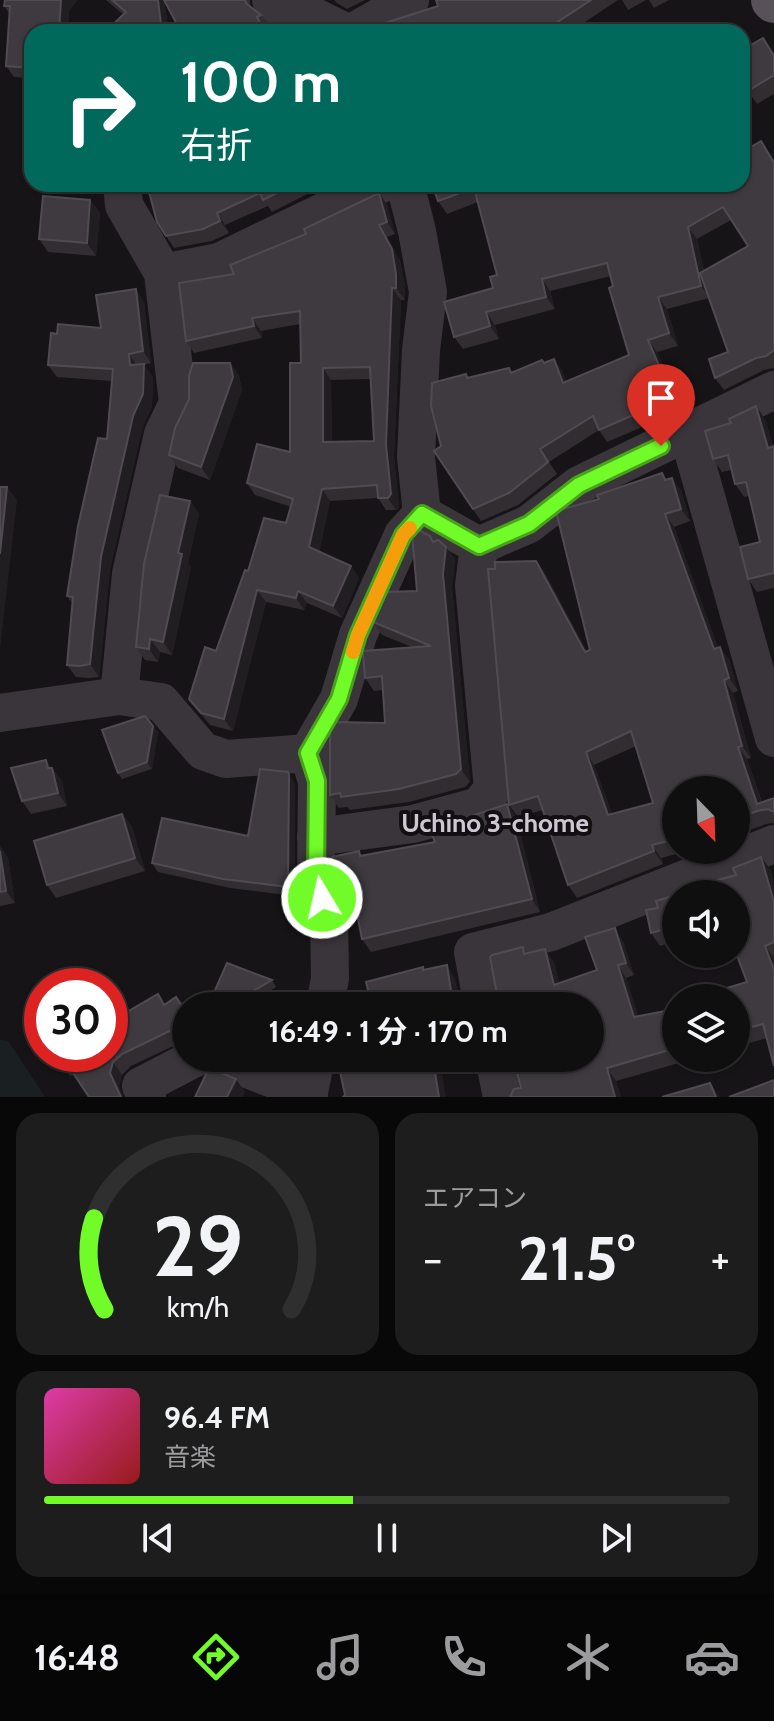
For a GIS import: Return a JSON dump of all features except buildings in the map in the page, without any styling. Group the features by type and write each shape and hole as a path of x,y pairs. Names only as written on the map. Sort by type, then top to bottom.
{"street":[{"path":"271,0 277,6 321,16"},
{"path":"367,24 410,0"},
{"path":"119,696 131,574 163,434 178,403 163,273 124,205 123,192"},
{"path":"163,273 219,262 364,192"},
{"path":"328,992 329,919 316,877 317,781 308,753 339,699 358,635 403,535 422,514 416,457 421,350 428,292 407,192"},
{"path":"479,546 529,524 579,485 774,390"},
{"path":"688,433 774,738"},
{"path":"422,514 479,546"},
{"path":"316,837 413,824 440,817 479,806 493,789 474,585 479,546"},
{"path":"0,713 119,696 161,702 203,751 226,759 308,753"},
{"path":"480,992 473,952 551,932 774,844"},
{"path":"147,1097 141,1086 172,1070"},
{"path":"271,1072 311,1083"},
{"path":"497,1072 502,1097"}],"shaded area":[{"path":"0,1040 8,1041 24,1065 24,1072 28,1072 45,1097 0,1097"}],"slow traffic":[{"path":"353,652 403,535 410,528"}],"district":[{"name":"Uchino 3-chome","path":"495,823"}],"route":[{"path":"322,898 316,877 317,781 308,753 339,699 358,635 403,535 422,514 479,546 529,524 579,485 661,446"}]}
